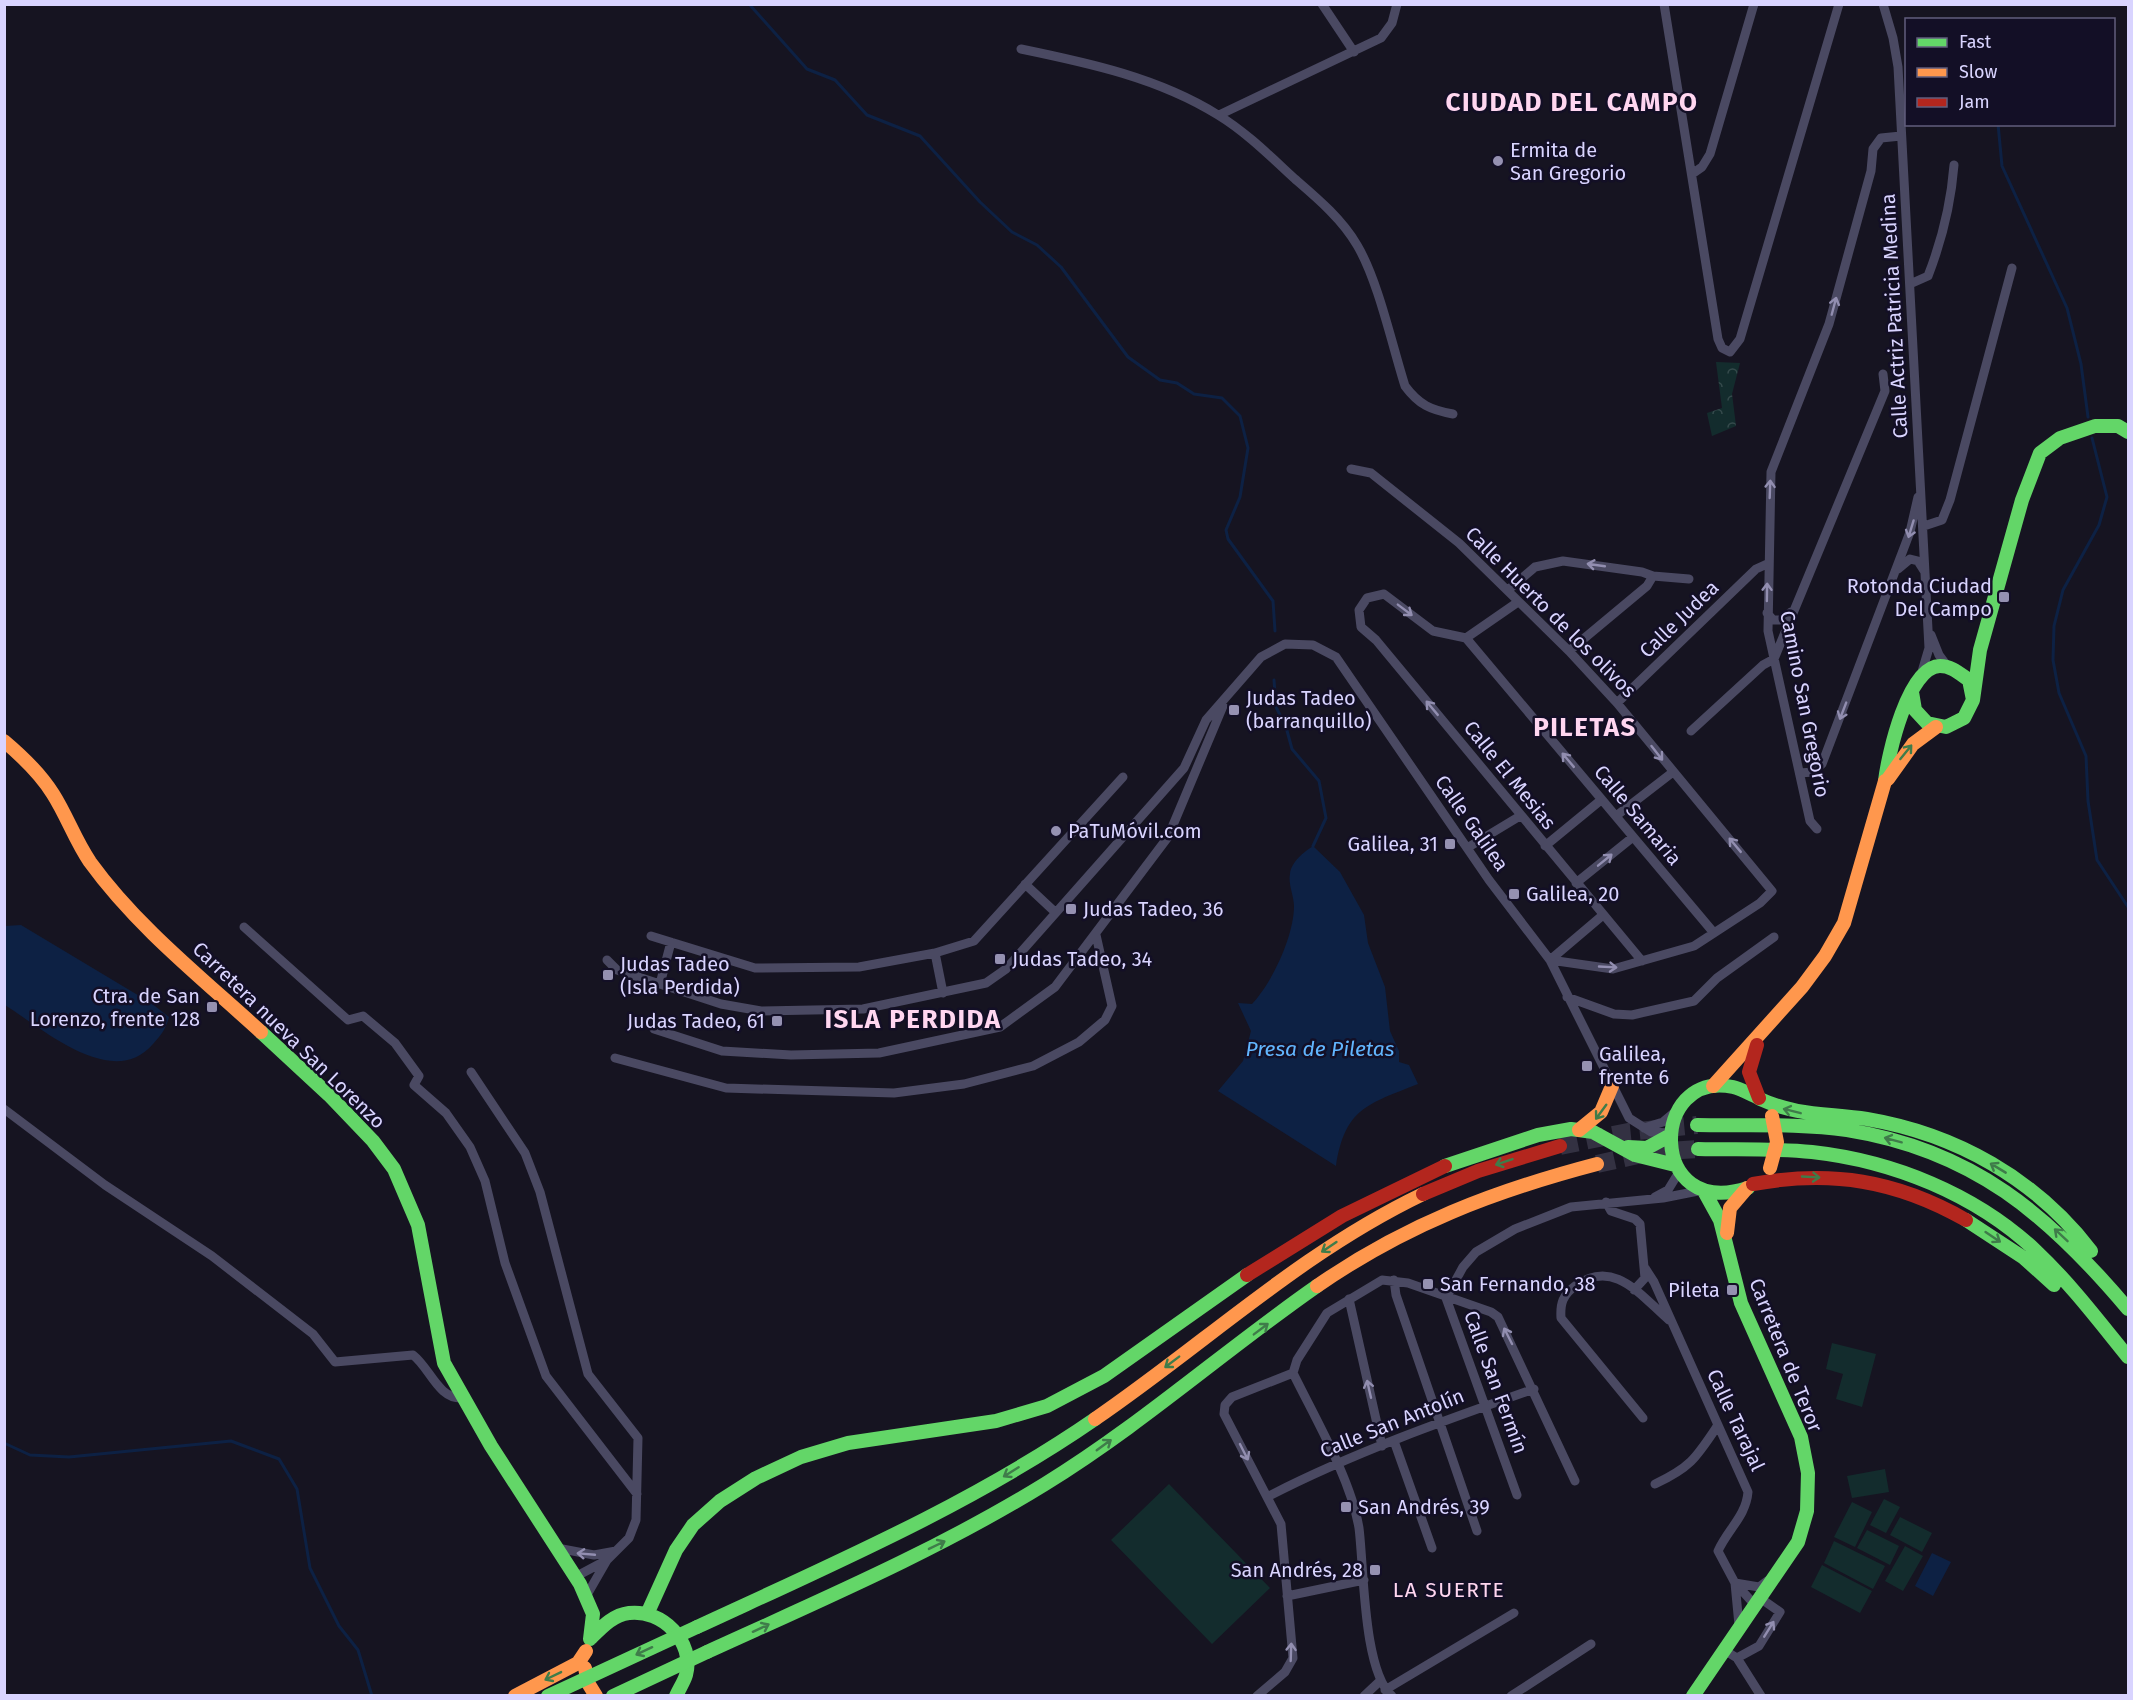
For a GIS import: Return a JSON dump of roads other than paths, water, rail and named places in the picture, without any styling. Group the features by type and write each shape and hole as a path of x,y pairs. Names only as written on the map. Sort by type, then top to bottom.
{"main road":[{"path":"1885,784 1913,744 1936,727 1956,724 1964,718 1973,700 1980,650 2022,500 2040,453 2060,438 2096,426 2118,426 2128,432"},
{"path":"1677,1168 1669,1135 1677,1111 1693,1095 1713,1086 1725,1077 1764,1032 1835,941 1844,923 1885,784 1888,758 1912,692 1922,675 1929,669 1950,667 1980,650"},
{"path":"1950,667 1969,680 1973,700"},
{"path":"1912,692 1915,710 1920,718 1936,727"},
{"name":"Carretera nueva San Lorenzo","path":"4,741 33,766 54,795 70,830 91,863 147,927 330,1095 373,1141 394,1169 418,1226 435,1326 444,1363 462,1398 581,1584 608,1613 620,1614"},
{"path":"1726,1248 1730,1208 1770,1168 1776,1152 1778,1137 1772,1116 1751,1085 1748,1070 1752,1054 1764,1032"},
{"path":"1713,1086 1730,1085 1745,1089 1760,1099 1800,1113 1854,1117 1897,1126 1943,1141 1980,1157 2024,1184 2051,1205 2128,1296"},
{"path":"1579,1130 1603,1112 1612,1086"},
{"path":"1697,1125 1815,1127 1894,1139 1941,1156 1977,1173 2044,1219 2079,1252 2128,1309"},
{"path":"648,1612 687,1533 708,1510 757,1477 794,1460 865,1440 1004,1421 1074,1394 1102,1377 1256,1267 1322,1226 1438,1168 1491,1149 1560,1130 1594,1132 1633,1155 1665,1160 1677,1168 1690,1183 1703,1190 1727,1193 1789,1176 1858,1181 1919,1196 1963,1216 2047,1278 2073,1303 2128,1367"},
{"path":"1620,1146 1647,1148 1669,1135"},
{"path":"548,1695 929,1518 1003,1477 1072,1434 1281,1279 1348,1234 1422,1195 1491,1167 1560,1146"},
{"path":"1698,1149 1810,1152 1837,1155 1885,1165 1927,1180 1962,1197 2025,1241 2058,1273 2128,1357"},
{"path":"614,1695 936,1546 1022,1499 1091,1455 1300,1300 1364,1256 1425,1222 1489,1195 1597,1164"},
{"name":"Carretera de Teror","path":"1693,1695 1798,1542 1807,1511 1808,1473 1801,1437 1741,1303 1720,1220 1703,1190"},
{"path":"666,1577 665,1612 682,1639 687,1656 687,1673 681,1693"},
{"name":"Carretera nueva San Lorenzo","path":"581,1584 592,1614 584,1667 588,1683 596,1695"},
{"path":"515,1695 578,1663 598,1628 620,1614 648,1612 672,1626"}],"street":[{"path":"1322,4 1354,52"},
{"path":"1219,115 1381,38 1392,23 1397,4"},
{"path":"1664,4 1718,339 1722,348 1730,352 1740,339 1839,4"},
{"path":"1692,174 1702,167 1710,154 1754,4"},
{"name":"Calle Actriz Patricia Medina","path":"1883,4 1896,57 1927,574 1929,648 1922,675"},
{"path":"1022,49 1094,66 1155,84 1219,115 1270,157 1341,224 1357,245 1370,276 1405,386 1414,399 1428,409 1453,414"},
{"name":"Camino San Gregorio","path":"1817,829 1809,821 1774,659 1767,614 1771,472 1829,324 1871,171 1873,149 1881,138 1901,135"},
{"path":"1910,284 1928,276 1936,255 1951,197 1954,165"},
{"path":"1923,526 1942,520 1950,500 2012,268"},
{"path":"1691,731 1762,665 1774,659 1885,392 1883,374"},
{"name":"Calle Huerto de los olivos","path":"1351,469 1371,473 1460,543 1569,651 1617,703 1772,891 1760,903 1714,933"},
{"path":"1800,773 1813,772 1822,764 1896,571 1915,514 1921,471"},
{"path":"1896,571 1910,559 1918,561 1927,574"},
{"path":"1508,590 1535,567 1563,561 1642,572 1653,576 1689,579"},
{"name":"Calle Judea","path":"1617,703 1756,568 1767,564"},
{"path":"1569,651 1647,586 1653,576"},
{"name":"Calle El Mesias","path":"1466,638 1433,631 1384,594 1367,598 1359,610 1361,627 1376,640 1642,961"},
{"path":"1466,638 1518,602"},
{"path":"1767,614 1773,620 1781,620 1793,610"},
{"name":"Calle Actriz Patricia Medina","path":"1928,627 1939,655 1950,667"},
{"name":"Calle Samaria","path":"1466,638 1714,933"},
{"name":"Calle Galilea","path":"1225,701 1261,657 1285,644 1313,645 1336,657 1467,848 1550,960 1629,1118 1644,1128"},
{"path":"607,960 617,970 721,1004 761,1011 863,1009 986,983 1006,969 1184,768 1206,720 1225,701"},
{"path":"654,1029 722,1051 791,1054 879,1053 1000,1027 1055,987 1168,837 1225,701"},
{"path":"1616,816 1673,772"},
{"path":"651,936 755,968 859,967 935,953 974,941 1123,777"},
{"path":"1545,846 1601,800"},
{"path":"1467,848 1520,816"},
{"path":"1576,883 1633,837"},
{"path":"1025,884 1055,912"},
{"path":"1550,960 1603,915"},
{"path":"244,927 348,1020 363,1016 395,1044 419,1076 414,1084 446,1113 470,1147 485,1181 505,1263 546,1376 637,1494"},
{"path":"1550,960 1613,969 1694,946 1714,933"},
{"path":"615,1058 726,1088 894,1093 964,1084 1033,1066 1079,1042 1105,1020 1112,1006 1096,935"},
{"path":"1567,997 1614,1014 1632,1015 1694,1000 1718,978 1774,937"},
{"path":"660,984 671,942"},
{"path":"935,953 943,993"},
{"path":"471,1072 525,1153 540,1192 588,1374 638,1438 636,1520 629,1538 581,1584"},
{"path":"4,1109 105,1185 212,1256 313,1334 336,1362 413,1355 444,1393 453,1399 462,1398"},
{"path":"1644,1128 1663,1122 1677,1111"},
{"path":"1644,1128 1651,1132 1669,1135"},
{"name":"Calle San Fermín","path":"1644,1200 1668,1190 1677,1168"},
{"name":"Calle San Fermín","path":"1517,1495 1446,1298 1463,1267 1476,1252 1515,1228 1571,1207 1644,1200 1703,1190"},
{"name":"Calle Tarajal","path":"1606,1202 1611,1212 1635,1219 1640,1224 1645,1269 1654,1282 1748,1492 1747,1506 1725,1536 1718,1551 1736,1583 1757,1601"},
{"path":"1634,1290 1643,1283 1645,1269"},
{"path":"1643,1418 1561,1318 1560,1305 1564,1295 1589,1278 1602,1273 1616,1276 1671,1322"},
{"path":"1386,1689 1372,1652 1358,1527 1337,1464 1293,1373 1297,1360 1327,1313 1382,1280 1394,1280 1491,1312 1498,1317 1534,1389 1575,1481"},
{"path":"1394,1280 1396,1295 1438,1423 1477,1531"},
{"path":"1349,1299 1382,1446"},
{"path":"1257,1695 1285,1672 1293,1658 1281,1524 1224,1414 1225,1405 1232,1397 1293,1373"},
{"name":"Calle San Antolín","path":"1267,1497 1337,1464 1438,1423 1534,1389"},
{"path":"1655,1484 1683,1470 1697,1457 1718,1425"},
{"path":"1394,1441 1432,1548"},
{"path":"557,1548 594,1555 616,1551"},
{"path":"581,1584 607,1560"},
{"path":"1736,1583 1759,1587 1776,1575"},
{"path":"1287,1596 1364,1580"},
{"name":"Calle Tarajal","path":"1736,1583 1740,1628"},
{"path":"1737,1594 1743,1603 1757,1601 1780,1612 1758,1646 1737,1658"},
{"path":"1364,1695 1386,1689 1514,1613"},
{"path":"1511,1695 1591,1644"},
{"path":"1724,1650 1737,1658 1761,1695"}],"water":[{"name":"Presa de Piletas","path":"1313,846 1340,872 1364,915 1368,943 1385,987 1390,1031 1399,1051 1399,1062 1409,1065 1418,1084 1372,1103 1353,1120 1340,1147 1336,1166 1218,1091 1243,1061 1251,1031 1238,1003 1252,1004 1274,972 1286,945 1293,918 1291,870 1298,858"},
{"path":"21,925 151,1003 169,1017 165,1028 153,1044 137,1057 118,1061 99,1059 58,1040 5,1005 5,926"},
{"path":"1932,1553 1951,1562 1933,1596 1915,1586"}],"waterway":[{"path":"749,4 807,69 835,80 867,115 920,136 980,202 1012,232 1037,245 1061,267 1128,357 1160,380 1177,383 1194,394 1222,398 1240,416 1248,448 1240,497 1226,530 1228,539 1273,601 1275,631"},
{"path":"1998,126 2002,166 2067,308 2081,364 2088,417"},
{"path":"2092,438 2107,497 2099,525 2063,590 2054,626 2053,660 2059,693 2086,756 2088,801 2097,860 2128,907"},
{"path":"1274,680 1276,707 1286,727 1292,749 1319,781 1326,818 1313,846"},
{"path":"4,1443 30,1455 69,1457 231,1441 279,1459 297,1489 310,1568 339,1626 358,1650 372,1696"}],"tunnel":[{"path":"1560,1146 1628,1132 1697,1125"},
{"path":"1597,1164 1651,1152 1698,1149"}],"place":[{"name":"Ermita de San Gregorio","path":"1498,161"},
{"name":"Rotonda Ciudad Del Campo","path":"2004,597"},
{"name":"Judas Tadeo (barranquillo)","path":"1234,710"},
{"name":"PaTuMóvil.com","path":"1056,831"},
{"name":"Galilea, 31","path":"1450,844"},
{"name":"Galilea, 20","path":"1514,894"},
{"name":"Judas Tadeo, 36","path":"1071,909"},
{"name":"Judas Tadeo, 34","path":"1000,959"},
{"name":"Judas Tadeo (Isla Perdida)","path":"608,975"},
{"name":"Ctra. de San Lorenzo, frente 128","path":"212,1007"},
{"name":"Judas Tadeo, 61","path":"777,1021"},
{"name":"Galilea, frente 6","path":"1587,1066"},
{"name":"San Fernando, 38","path":"1428,1284"},
{"name":"Pileta","path":"1732,1290"},
{"name":"San Andrés, 39","path":"1346,1507"},
{"name":"San Andrés, 28","path":"1375,1570"}],"district":[{"name":"CIUDAD DEL CAMPO","path":"1572,102"},
{"name":"PILETAS","path":"1585,727"},
{"name":"ISLA PERDIDA","path":"913,1019"},
{"name":"LA SUERTE","path":"1449,1590"}]}
